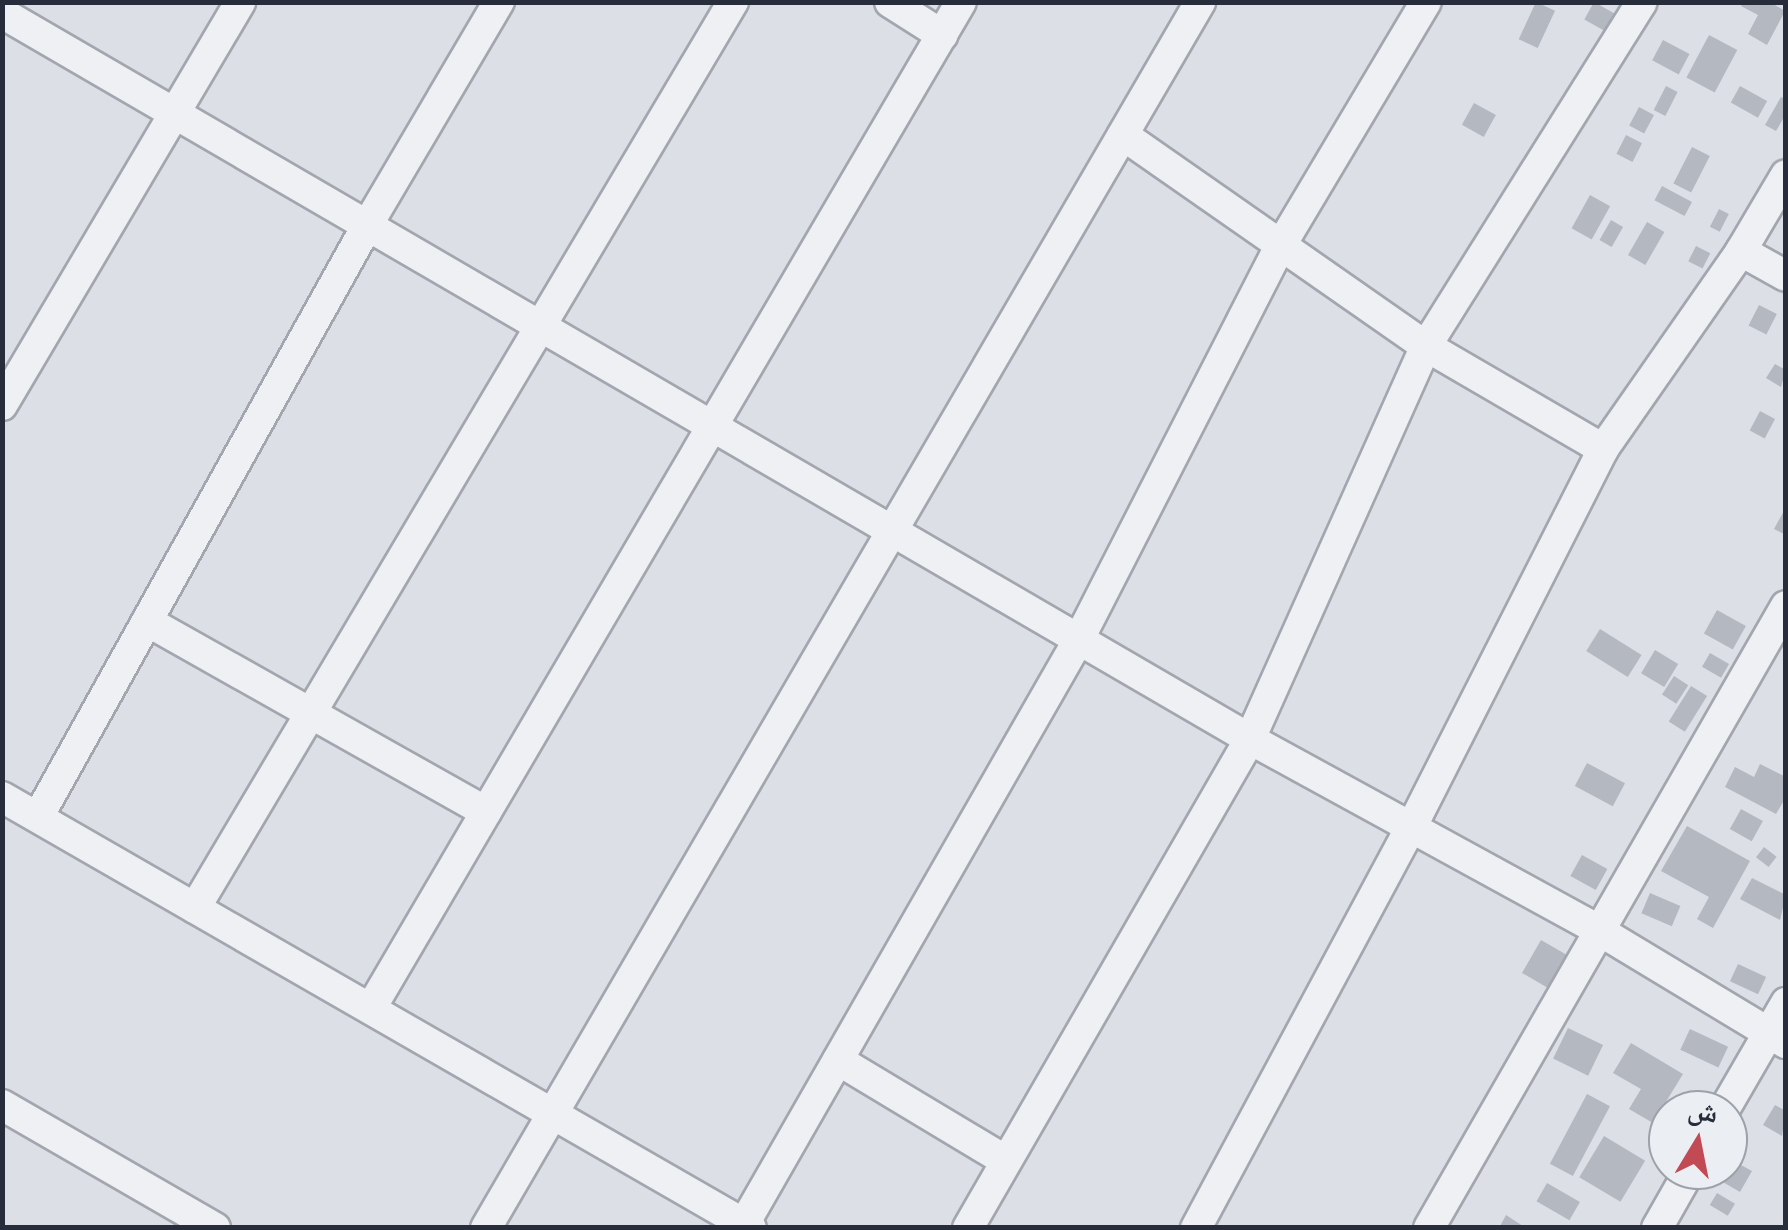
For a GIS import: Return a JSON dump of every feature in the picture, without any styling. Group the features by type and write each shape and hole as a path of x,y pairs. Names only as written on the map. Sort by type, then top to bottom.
{"street":[{"path":"2,405 240,2"},
{"path":"38,817 368,224 498,2"},
{"path":"196,908 734,2"},
{"path":"890,2 942,35"},
{"path":"371,1008 961,2"},
{"path":"486,1228 1200,2"},
{"path":"2,797 748,1226 838,1060 1079,639 1281,246 1426,2"},
{"path":"968,1228 1250,738 1426,346 1642,2"},
{"path":"2,13 1250,738 1600,931 1777,1039"},
{"path":"1122,135 1426,346 1603,449"},
{"path":"1196,1228 1412,826 1603,449 1742,250 1786,175"},
{"path":"1742,250 1786,276"},
{"path":"1429,1228 1786,606"},
{"path":"147,621 486,812"},
{"path":"1739,1090 1777,1039 1786,1003"},
{"path":"838,1060 1006,1161"},
{"path":"2,1105 215,1228"},
{"path":"1657,1228 1679,1190"}],"building":[{"path":"1536,2 1555,11 1538,48 1519,39"},
{"path":"1594,2 1614,13 1604,31 1584,19"},
{"path":"1743,2 1770,2 1785,11 1767,45 1748,34 1758,15 1741,6"},
{"path":"1709,35 1737,50 1715,92 1686,77"},
{"path":"1663,40 1689,54 1679,74 1652,60"},
{"path":"1666,86 1678,92 1665,116 1654,110"},
{"path":"1740,86 1767,101 1758,118 1731,103"},
{"path":"1781,97 1786,99 1786,114 1776,131 1765,125"},
{"path":"1474,103 1496,115 1484,137 1462,125"},
{"path":"1639,107 1654,115 1644,134 1629,126"},
{"path":"1626,135 1642,143 1633,162 1616,154"},
{"path":"1692,147 1710,156 1691,193 1673,184"},
{"path":"1662,186 1692,202 1685,216 1654,200"},
{"path":"1590,195 1610,206 1592,239 1572,228"},
{"path":"1719,209 1729,214 1720,232 1710,227"},
{"path":"1611,220 1623,227 1612,247 1600,240"},
{"path":"1647,222 1664,232 1645,265 1628,255"},
{"path":"1696,246 1710,253 1703,268 1688,261"},
{"path":"1759,305 1777,314 1766,335 1749,325"},
{"path":"1775,364 1786,370 1781,387 1766,378"},
{"path":"1760,411 1775,419 1765,438 1750,430"},
{"path":"1786,507 1786,535 1774,529"},
{"path":"1717,610 1746,626 1733,650 1704,634"},
{"path":"1600,629 1642,655 1628,677 1586,651"},
{"path":"1655,650 1678,664 1664,687 1641,673"},
{"path":"1710,653 1729,664 1721,678 1702,667"},
{"path":"1674,676 1688,685 1676,704 1662,694"},
{"path":"1691,686 1707,696 1685,732 1669,722"},
{"path":"1587,763 1625,783 1613,806 1575,786"},
{"path":"1760,764 1786,777 1786,797 1776,814 1725,787 1735,767 1754,777"},
{"path":"1741,809 1763,821 1752,841 1730,829"},
{"path":"1687,826 1750,861 1713,928 1697,919 1709,897 1661,871"},
{"path":"1764,847 1777,857 1769,867 1756,857"},
{"path":"1582,855 1607,869 1596,890 1570,876"},
{"path":"1752,878 1786,895 1780,920 1740,899"},
{"path":"1650,893 1680,906 1672,926 1641,913"},
{"path":"1541,940 1570,957 1551,990 1522,973"},
{"path":"1738,964 1766,977 1758,994 1730,981"},
{"path":"1568,1028 1603,1045 1588,1076 1553,1059"},
{"path":"1690,1029 1728,1047 1718,1068 1680,1050"},
{"path":"1631,1043 1683,1074 1673,1090 1648,1090 1648,1120 1629,1109 1641,1089 1613,1073"},
{"path":"1587,1094 1610,1106 1573,1176 1550,1164"},
{"path":"1775,1105 1786,1111 1782,1136 1763,1125"},
{"path":"1604,1136 1645,1161 1620,1202 1579,1177"},
{"path":"1547,1183 1580,1202 1569,1220 1536,1201"},
{"path":"1717,1193 1735,1204 1728,1216 1710,1205"},
{"path":"1506,1215 1526,1228 1499,1228"}]}
